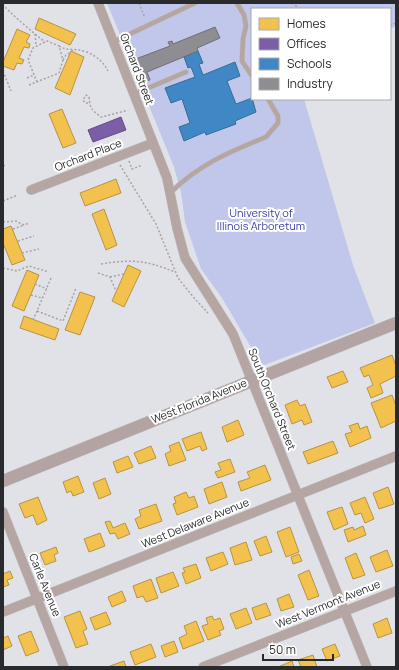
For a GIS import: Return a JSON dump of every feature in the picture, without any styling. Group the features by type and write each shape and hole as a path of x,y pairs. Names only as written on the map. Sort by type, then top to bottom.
{"main road":[{"name":"West Florida Avenue","path":"3,481 396,323"}],"street":[{"name":"Orchard Street","path":"98,3 153,143"},
{"name":"Orchard Place","path":"31,190 153,143"},
{"name":"South Orchard Street","path":"153,143 171,192 177,228 185,258 193,273 224,316 233,334 367,667"},
{"name":"West Delaware Avenue","path":"3,612 396,456"},
{"name":"Carle Avenue","path":"3,512 64,667"},
{"name":"West Vermont Avenue","path":"203,667 396,591"}],"lane":[{"path":"113,42 195,3"},
{"path":"237,3 244,16 246,26 242,39 242,61 251,74"},
{"path":"134,94 186,72"},
{"path":"171,192 188,175 210,161 266,136 273,130 278,123 278,116 269,100"}],"path":[{"path":"139,3 148,26"},
{"path":"3,4 5,8 45,42"},
{"path":"35,34 36,47"},
{"path":"37,82 28,60 33,48 47,41 97,58 105,64 108,70"},
{"path":"59,46 63,60"},
{"path":"30,85 59,73 66,55 76,50"},
{"path":"3,71 11,91"},
{"path":"27,78 34,75"},
{"path":"88,103 84,102 86,95 89,96 88,103 90,109 102,117 121,113 125,111 124,109"},
{"path":"128,157 132,169 140,166 140,168"},
{"path":"117,161 156,224 175,272 194,299 212,317"},
{"path":"3,201 18,195"},
{"path":"3,222 16,221 24,225"},
{"path":"13,229 29,223"},
{"path":"18,242 34,236"},
{"path":"22,253 39,249"},
{"path":"102,264 130,260 142,261 175,272"},
{"path":"3,268 17,271 29,266 49,272"},
{"path":"98,272 110,277 124,274"},
{"path":"110,277 116,291"},
{"path":"33,320 51,278"},
{"path":"35,284 47,289"},
{"path":"36,311 62,321 76,288"},
{"path":"31,295 42,298"}],"green space":[{"name":"University of Illinois Arboretum","path":"107,3 396,3 396,26 391,28 391,8 251,8 251,100 304,100 353,265 375,323 262,366 222,298 201,269 185,222 181,192 174,167"}],"building: Homes":[{"path":"39,18 76,34 70,45 35,29"},
{"path":"17,29 30,35 26,42 30,44 29,48 24,47 19,58 24,60 22,64 17,63 14,70 3,66 3,62"},
{"path":"71,51 84,57 70,95 55,88"},
{"path":"62,109 76,143 63,148 49,114"},
{"path":"116,179 121,193 85,206 80,193"},
{"path":"104,209 117,245 106,250 92,214"},
{"path":"11,226 25,260 12,265 3,243 3,229"},
{"path":"128,265 141,271 124,307 112,301"},
{"path":"27,270 39,275 24,311 12,306"},
{"path":"80,292 95,297 80,335 65,330"},
{"path":"24,316 59,329 55,340 20,328"},
{"path":"392,355 396,366 396,376 380,384 383,393 371,398 367,388 373,385 369,375 364,377 360,368"},
{"path":"343,371 348,382 332,388 327,377"},
{"path":"392,395 396,406 396,421 381,428 371,403"},
{"path":"297,400 300,406 305,404 312,422 304,425 302,420 292,424 285,405"},
{"path":"238,420 244,435 227,442 222,427"},
{"path":"358,423 360,429 367,426 371,438 350,447 345,434 352,432 349,426"},
{"path":"201,432 207,449 202,451 200,446 187,451 182,439"},
{"path":"333,441 338,453 308,464 303,452"},
{"path":"179,442 186,460 169,466 165,454 171,451 169,446"},
{"path":"151,446 156,458 139,464 134,453"},
{"path":"128,456 133,467 117,473 113,462"},
{"path":"230,459 235,472 218,478 215,472 221,470 218,463"},
{"path":"265,465 271,480 241,491 238,482 250,478 247,472"},
{"path":"78,476 84,492 73,496 71,491 67,493 63,482"},
{"path":"105,478 111,494 99,499 93,483"},
{"path":"222,482 227,497 209,504 204,489"},
{"path":"388,487 394,504 379,509 373,493"},
{"path":"186,492 189,498 194,496 198,507 177,515 173,504 176,503 174,497"},
{"path":"38,497 47,520 37,525 33,515 25,518 19,504"},
{"path":"365,497 374,519 365,523 361,513 355,515 350,503"},
{"path":"156,504 162,521 139,529 135,519 141,516 139,510"},
{"path":"342,507 348,524 334,530 327,512"},
{"path":"110,521 113,528 125,523 130,534 118,539 115,533 110,534 105,522"},
{"path":"363,526 366,535 348,542 344,530 353,527 354,530"},
{"path":"290,527 299,552 286,557 277,532"},
{"path":"100,533 105,546 89,552 84,539"},
{"path":"266,536 272,552 260,556 254,541"},
{"path":"246,542 252,560 235,565 230,548"},
{"path":"56,547 58,553 54,555 56,561 45,565 40,553"},
{"path":"387,550 393,566 376,572 370,557"},
{"path":"223,552 228,564 211,571 206,558"},
{"path":"356,553 365,575 353,579 345,558"},
{"path":"299,554 302,561 293,564 291,557"},
{"path":"196,564 201,578 186,584 182,573 185,572 183,568"},
{"path":"309,570 319,596 308,600 298,575"},
{"path":"10,571 13,578 7,580 9,585 3,587 3,574"},
{"path":"173,572 179,586 161,593 156,578"},
{"path":"151,579 158,598 146,602 143,596 137,598 133,586"},
{"path":"122,591 126,601 112,607 108,597"},
{"path":"289,594 294,607 281,611 277,599"},
{"path":"266,603 271,615 256,620 252,608"},
{"path":"246,608 252,623 236,629 230,614"},
{"path":"80,611 87,629 83,631 88,644 76,648 64,617"},
{"path":"106,612 111,624 95,630 90,618"},
{"path":"212,616 214,620 220,618 224,629 219,631 221,635 208,640 202,626 208,624 206,618"},
{"path":"387,618 392,633 378,638 373,624"},
{"path":"196,621 204,641 183,649 179,638 187,634 184,626"},
{"path":"31,631 39,651 26,656 18,636"},
{"path":"8,636 12,646 3,650 3,638"},
{"path":"174,641 178,652 165,657 161,646"},
{"path":"151,644 156,657 135,665 130,652"},
{"path":"335,644 340,656 327,661 322,649"},
{"path":"313,655 317,667 301,667 298,660"},
{"path":"124,661 126,667 110,666"},
{"path":"292,661 294,667 278,667"}],"building: Offices":[{"path":"121,117 126,130 93,142 88,130"}],"building: Schools":[{"path":"198,51 203,63 199,64 203,75 235,62 240,76 227,81 236,104 251,98 256,112 235,121 236,124 206,135 205,132 184,141 179,127 190,123 182,99 171,103 165,88 195,77 191,67 188,68 184,57"}],"building: Industry":[{"path":"215,27 220,38 197,48 198,51 147,72 150,80 142,82 133,60 170,46 168,42 172,41 173,44"}]}
